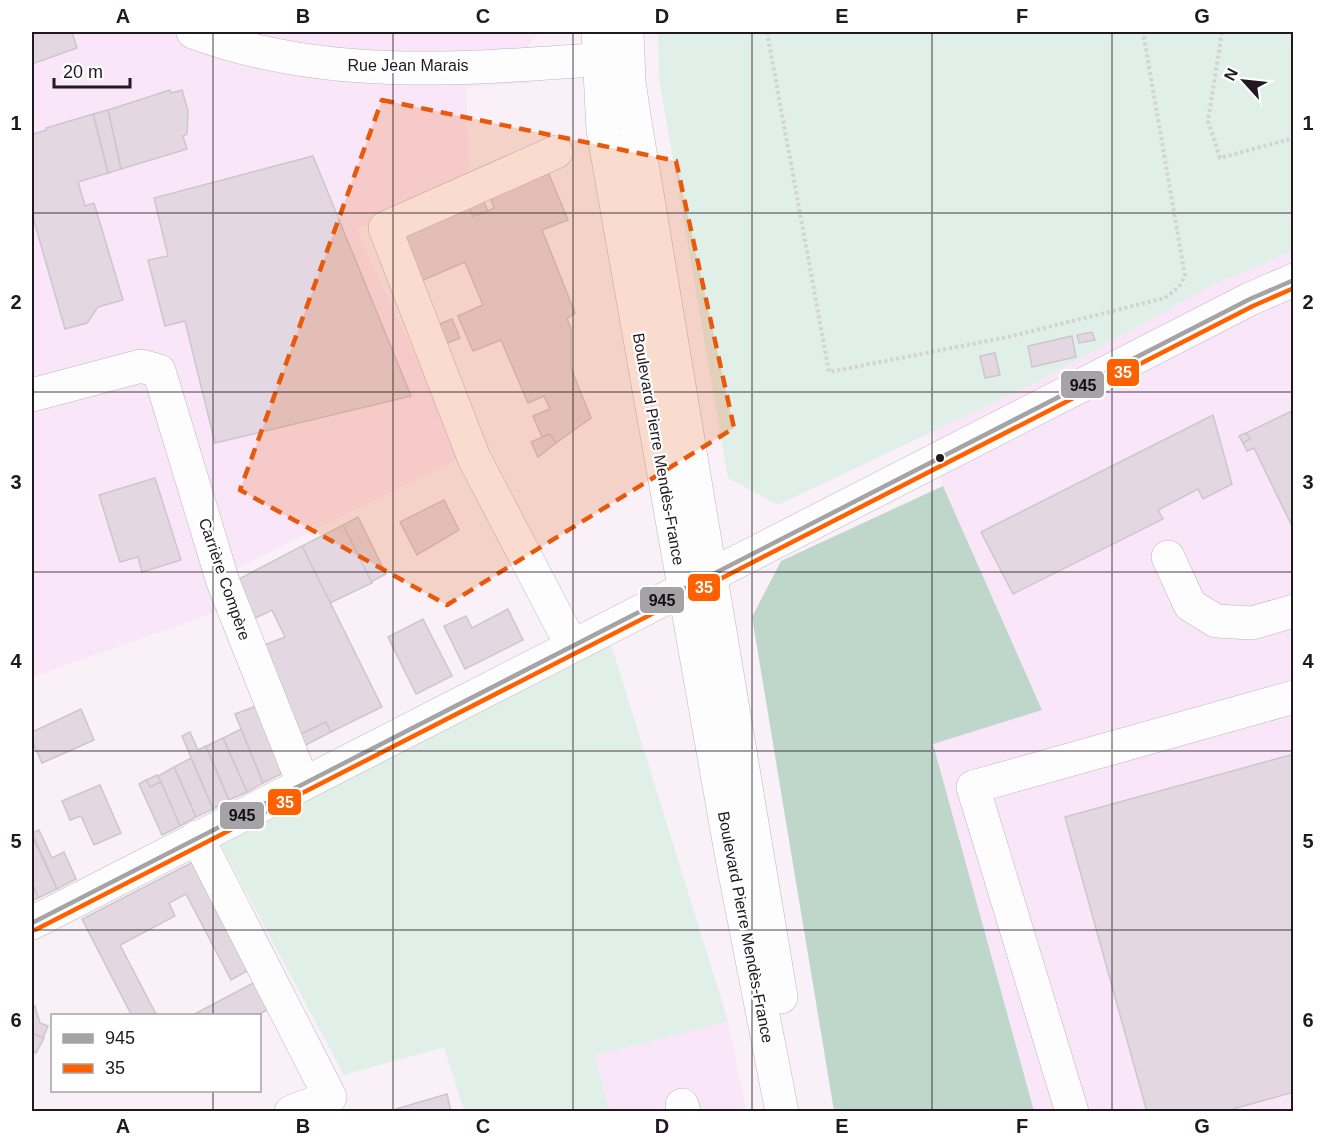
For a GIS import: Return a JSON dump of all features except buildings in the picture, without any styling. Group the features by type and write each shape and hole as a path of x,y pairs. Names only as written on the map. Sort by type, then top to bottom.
{"street":[{"name":"Rue Jean Marais","path":"194,32 271,55 356,67 410,68 612,45"},
{"name":"Boulevard Pierre Mendès-France","path":"612,45 635,122 800,1112"},
{"name":"Boulevard Pierre Mendès-France","path":"612,45 603,130 732,858 782,1112"},
{"path":"556,152 385,228 474,458 572,646"},
{"path":"32,922 1241,304 1293,280"},
{"name":"Carrière Compère","path":"32,394 141,366 159,371 223,582 303,783"},
{"path":"1168,557 1190,605 1216,621 1252,623 1293,610"},
{"path":"1072,1112 973,787 1293,697"},
{"path":"197,837 330,1097 291,1112"}],"path":[{"path":"767,32 829,372 1008,337 1165,298 1179,287 1185,276 1143,32"},
{"path":"1222,32 1208,121 1220,158 1293,138"}],"highlighted area":[{"path":"382,100 676,161 734,428 447,605 240,490"}],"shaded area":[{"path":"32,32 539,32 527,48 529,83 466,87 469,177 356,229 462,457 212,581 222,610 32,677"},
{"path":"658,32 1293,32 1293,251 1209,287 1037,382 778,505 728,478 659,78"},
{"path":"1293,251 1293,1111 1034,1111 933,743 1042,709 943,486 934,431 1037,382 1209,287"},
{"path":"610,641 728,1021 594,1056 610,1111 464,1111 444,1047 344,1075 221,845"},
{"path":"728,1021 746,1111 610,1111 594,1056"}],"green space":[{"path":"943,486 1042,710 933,744 1034,1111 834,1111 752,617 781,561"}],"transit line":[{"name":"945","path":"32,923 1250,299 1294,280"},
{"name":"35","path":"35,930 1253,306 1294,288"}]}
